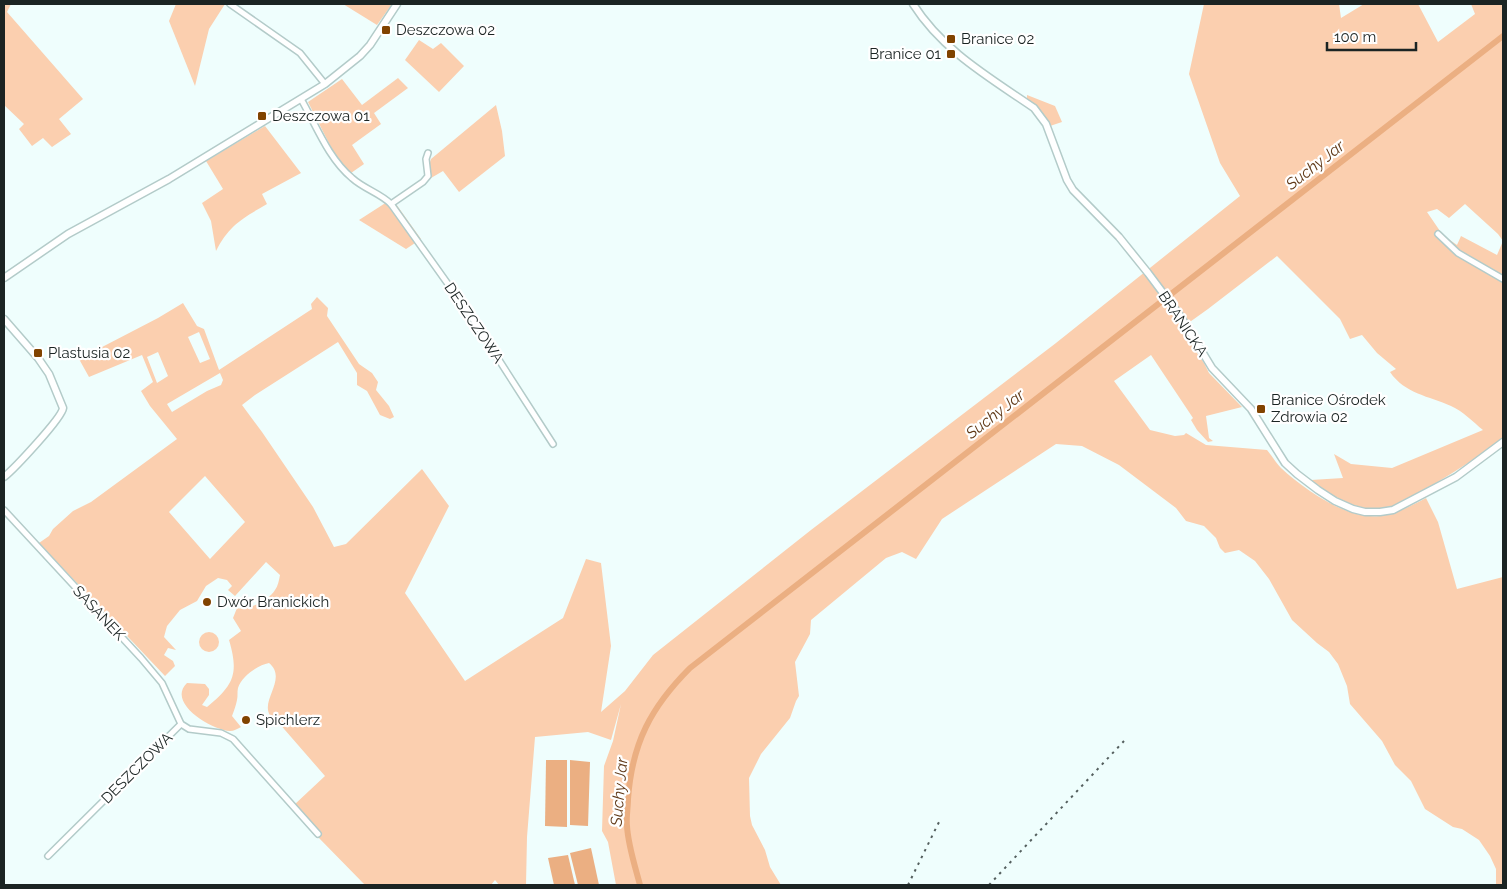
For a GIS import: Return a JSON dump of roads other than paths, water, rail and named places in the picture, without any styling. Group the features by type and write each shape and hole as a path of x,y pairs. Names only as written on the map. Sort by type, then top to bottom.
{"street":[{"path":"230,4 300,53 325,84"},
{"path":"4,278 68,234 169,179 325,84 360,56 370,45 397,4"},
{"name":"BRANICKA","path":"913,4 929,27 960,56 1039,114 1046,124 1067,180 1073,190 1119,236 1152,278 1181,318 1212,368 1251,409 1285,463 1318,490 1335,501 1353,509 1365,512 1393,510 1406,505 1456,477 1503,442"},
{"name":"DESZCZOWA","path":"301,99 336,162 352,179 385,198 391,204 470,315 552,444"},
{"path":"391,204 423,182 428,176 426,159 428,153"},
{"path":"1438,234 1458,253 1503,279"},
{"path":"4,319 38,358 49,374 63,408 62,413 51,427 4,477"},
{"name":"SASANEK","path":"4,510 162,683 181,724"},
{"name":"DESZCZOWA","path":"48,856 181,724 189,729 222,733 234,739 318,834"}],"waterway":[{"name":"Suchy Jar","path":"640,885 630,848 627,823 630,779 634,760 639,743 654,712 664,697 690,668 1503,36"}],"railway":[{"path":"989,885 1124,741"},
{"path":"908,885 939,822"}],"place":[{"name":"Deszczowa 02","path":"386,30"},
{"name":"Branice 02","path":"951,39"},
{"name":"Branice 01","path":"951,54"},
{"name":"Deszczowa 01","path":"262,116"},
{"name":"Plastusia 02","path":"38,353"},
{"name":"Branice Ośrodek Zdrowia 02","path":"1261,409"},
{"name":"Dwór Branickich","path":"207,602"},
{"name":"Spichlerz","path":"246,720"}]}
